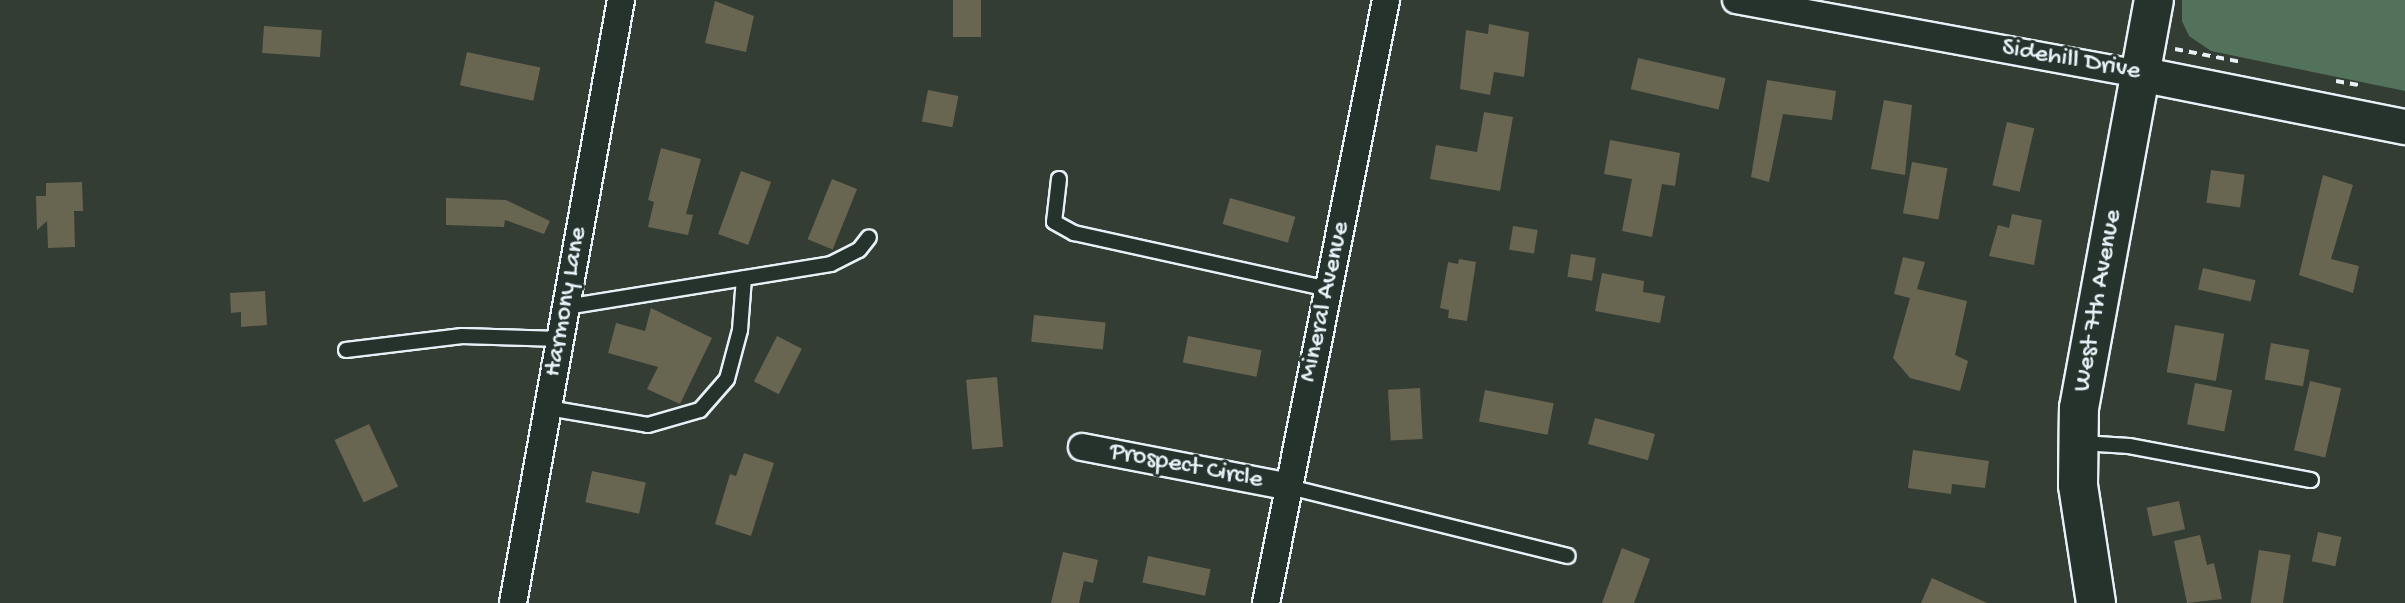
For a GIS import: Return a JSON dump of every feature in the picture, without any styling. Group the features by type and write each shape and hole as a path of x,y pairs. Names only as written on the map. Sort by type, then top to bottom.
{"main road":[{"name":"West 7th Avenue","path":"2096,603 2083,529 2077,443 2086,370 2154,0"}],"street":[{"name":"Harmony Lane","path":"513,603 621,0"},
{"name":"Mineral Avenue","path":"1266,603 1386,0"},
{"name":"Sidehill Drive","path":"1736,0 2139,74 2405,127"},
{"name":"Prospect Circle","path":"1082,447 1289,487"}],"lane":[{"path":"1059,179 1054,222 1074,233 1329,289"},
{"path":"566,307 831,264 859,250 869,237"},
{"path":"548,408 648,425 700,410 727,379 740,330 744,278"},
{"path":"346,350 462,336 560,339"},
{"path":"2077,443 2129,446 2311,480"},
{"path":"1289,487 1568,556"}],"green space":[{"path":"2182,0 2405,0 2405,91 2211,51 2189,36 2182,21"}],"building":[{"path":"953,0 981,0 981,37 953,37"},
{"path":"715,1 754,16 746,52 705,43"},
{"path":"1489,24 1529,32 1524,77 1494,72 1490,95 1460,89 1466,30 1488,34"},
{"path":"264,26 322,30 320,57 262,53"},
{"path":"467,52 540,68 533,101 460,85"},
{"path":"1638,58 1726,78 1718,109 1631,89"},
{"path":"1767,80 1836,91 1832,120 1783,114 1769,182 1751,177"},
{"path":"928,90 958,96 952,127 922,121"},
{"path":"1884,100 1912,105 1905,175 1871,169"},
{"path":"1484,112 1513,117 1500,191 1430,179 1436,145 1477,152"},
{"path":"2007,122 2034,128 2020,192 1992,185"},
{"path":"1610,140 1680,153 1675,186 1662,184 1652,237 1622,231 1632,179 1604,174"},
{"path":"661,148 701,159 686,214 693,215 688,235 648,227 654,202 648,200"},
{"path":"1912,162 1947,168 1938,219 1903,213"},
{"path":"2211,170 2245,175 2240,207 2206,203"},
{"path":"741,171 771,182 748,245 718,234"},
{"path":"2323,175 2353,185 2331,259 2359,266 2353,293 2299,275"},
{"path":"832,179 857,189 833,249 808,239"},
{"path":"82,182 83,211 74,211 75,247 48,248 47,221 37,230 36,196 46,196 46,183"},
{"path":"446,198 506,200 550,221 544,234 505,220 504,227 446,225"},
{"path":"1230,198 1295,217 1288,243 1223,224"},
{"path":"2012,214 2042,220 2034,265 1989,256 1998,225 2009,228"},
{"path":"1513,226 1538,230 1534,254 1509,250"},
{"path":"1571,254 1596,258 1592,281 1567,277"},
{"path":"1903,257 1925,262 1917,289 1967,301 1955,355 1968,361 1960,391 1910,378 1893,358 1910,298 1894,294"},
{"path":"1459,259 1476,262 1467,321 1448,318 1449,310 1440,308 1448,262 1458,264"},
{"path":"2203,268 2256,280 2251,302 2198,289"},
{"path":"1602,273 1644,281 1643,292 1665,296 1660,323 1595,311"},
{"path":"265,291 267,325 241,327 241,312 231,313 230,293"},
{"path":"651,308 712,338 680,404 647,389 658,367 608,353 616,323 645,331"},
{"path":"1034,315 1106,323 1103,349 1031,342"},
{"path":"2175,325 2224,334 2216,381 2167,372"},
{"path":"777,336 802,349 779,394 754,381"},
{"path":"1188,336 1262,350 1256,377 1183,363"},
{"path":"2271,343 2309,350 2303,386 2265,379"},
{"path":"997,377 1003,447 972,449 966,380"},
{"path":"2310,381 2341,388 2325,457 2294,450"},
{"path":"2195,383 2232,390 2224,431 2187,424"},
{"path":"1420,388 1423,439 1391,441 1388,390"},
{"path":"1485,390 1554,403 1548,435 1479,421"},
{"path":"1595,418 1655,434 1648,460 1588,444"},
{"path":"369,424 398,487 364,503 335,440"},
{"path":"1913,450 1989,461 1985,488 1952,484 1951,494 1908,488"},
{"path":"744,453 774,463 751,536 715,524 730,474 736,476"},
{"path":"592,471 646,482 639,514 585,502"},
{"path":"2179,501 2185,529 2153,536 2147,508"},
{"path":"2318,532 2341,537 2335,566 2312,561"},
{"path":"2200,535 2207,565 2214,563 2222,599 2187,603 2174,541"},
{"path":"1622,548 1650,559 1634,603 1602,603"},
{"path":"2259,550 2291,555 2283,603 2251,603"},
{"path":"1063,552 1098,560 1093,583 1084,581 1079,603 1051,603"},
{"path":"1148,556 1211,569 1205,596 1142,582"},
{"path":"1932,578 1987,603 1921,603"}]}
